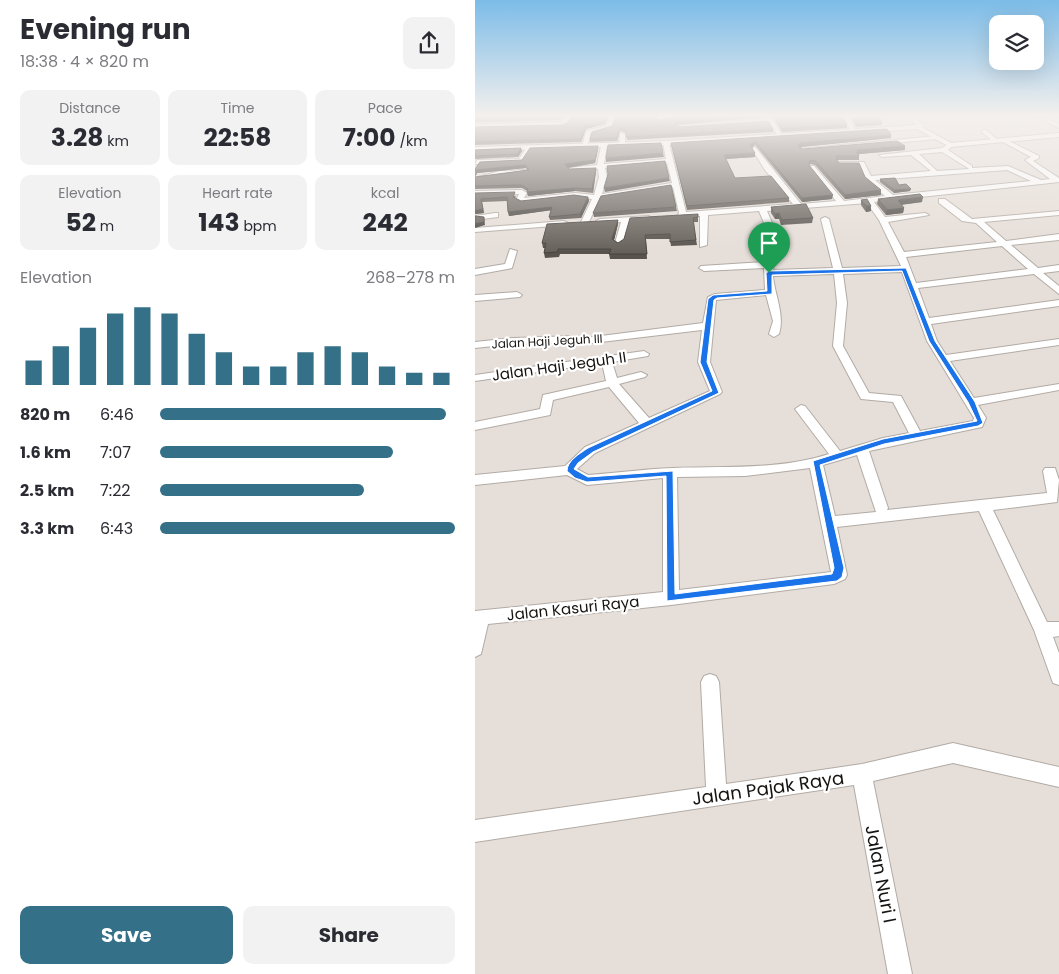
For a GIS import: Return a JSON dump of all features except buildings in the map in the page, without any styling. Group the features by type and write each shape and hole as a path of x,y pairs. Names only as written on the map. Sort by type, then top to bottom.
{"street":[{"path":"501,161 477,162 476,179 493,177 500,173 526,172"},
{"path":"583,232 604,174 602,161"},
{"path":"570,169 664,161"},
{"path":"670,161 683,215"},
{"path":"762,161 799,206"},
{"path":"924,161 934,170"},
{"path":"964,161 970,166"},
{"path":"1030,161 1058,180"},
{"path":"839,163 861,162 869,178 890,197"},
{"path":"812,166 842,203"},
{"path":"869,178 1008,168 1039,182"},
{"path":"673,216 842,203 1058,180"},
{"path":"475,193 521,192 523,193 521,201 575,195 595,197 676,184"},
{"path":"475,480 569,470 587,480 670,473 745,471 815,463 883,442 978,424 980,418 972,402 932,341 904,269 901,255 883,220 869,200"},
{"path":"942,201 965,219 978,221 1059,213"},
{"path":"762,209 774,237 769,269 770,292 778,321 774,334"},
{"path":"703,246 704,214"},
{"path":"475,218 495,215"},
{"path":"883,220 925,215"},
{"path":"475,230 654,217"},
{"path":"619,244 626,219"},
{"path":"825,219 842,303 838,346 867,398 897,399 916,435"},
{"path":"978,221 1059,292"},
{"path":"901,255 1059,237"},
{"path":"475,272 509,266 513,250"},
{"path":"704,268 837,271 904,269"},
{"path":"911,286 1059,268"},
{"path":"569,470 576,461 590,450 716,392 704,362 707,326 713,298 770,292"},
{"path":"475,298 517,295"},
{"path":"924,322 1059,304"},
{"name":"Jalan Haji Jeguh III","path":"475,345 513,341 578,339 584,341 707,326"},
{"path":"944,359 1059,342"},
{"name":"Jalan Haji Jeguh II","path":"475,378 644,354"},
{"path":"606,359 612,383 647,424"},
{"path":"475,426 547,412 547,398 641,375"},
{"path":"972,402 1059,387"},
{"path":"801,409 837,456"},
{"path":"862,450 881,508"},
{"path":"815,463 829,522 1053,498 1055,492 1050,471"},
{"path":"670,473 671,598"},
{"path":"984,506 1050,630 1059,677"},
{"name":"Jalan Kasuri Raya","path":"478,618 671,598 833,578 839,575 839,568 829,522"},
{"path":"475,649 478,618"},
{"path":"710,682 716,760 716,796"},
{"name":"Jalan Pajak Raya","path":"475,831 862,774 953,753 1000,762 1059,777"},
{"name":"Jalan Nuri I","path":"862,774 899,974"}],"route":[{"path":"904,269 932,341 972,402 981,421 978,424 883,442 815,463 839,575 833,578 671,598 670,473 587,480 569,470 576,461 590,450 716,392 704,362 711,299 715,297 770,292 769,273 904,269"}]}
